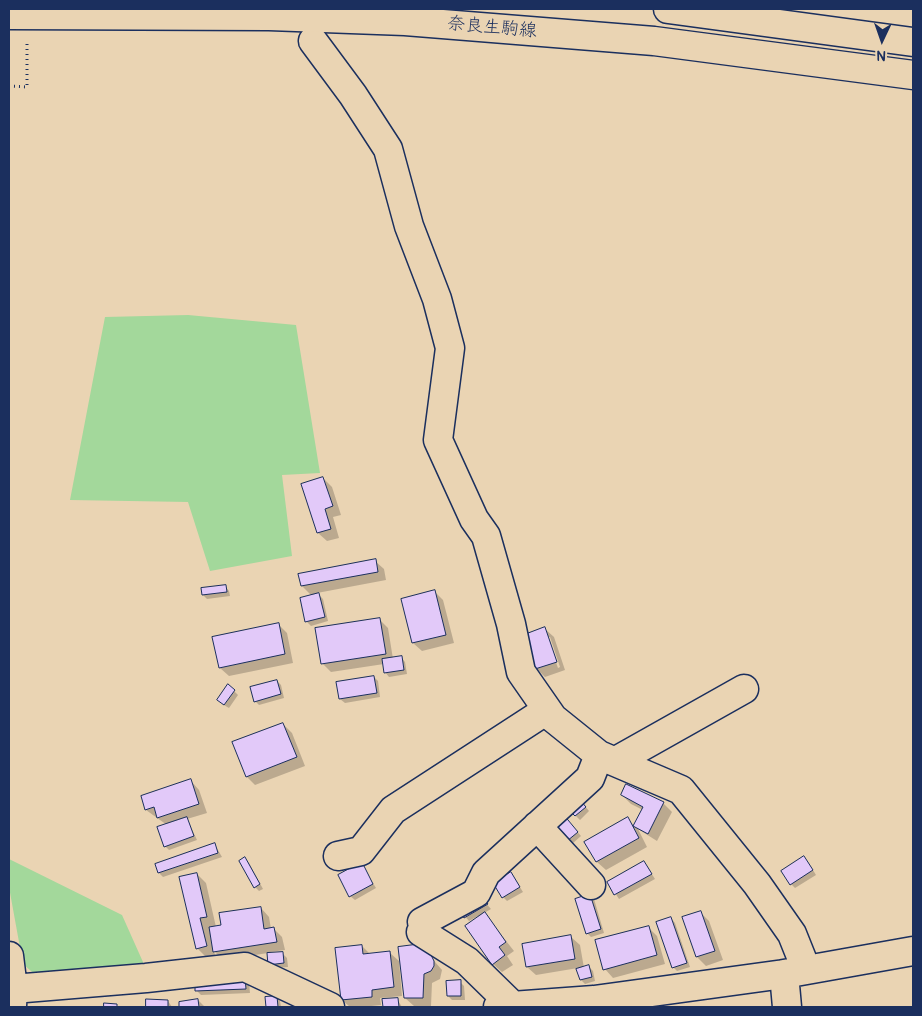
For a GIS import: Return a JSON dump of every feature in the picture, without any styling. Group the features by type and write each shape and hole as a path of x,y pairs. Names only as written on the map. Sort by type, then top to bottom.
{"street":[{"path":"668,9 913,42"},
{"name":"奈良生駒線","path":"9,15 268,16 405,21 654,41 913,75"},
{"path":"313,42 353,95 388,150 409,226 437,299 450,348 438,440 474,518 486,536 511,624 521,672 553,718 607,758 681,790 757,884 792,934 795,971 787,1007"},
{"path":"744,689 607,758 590,778 486,873 476,893 422,927 467,961 505,1006 594,1004 913,951"},
{"path":"338,856 361,850 393,810 547,710"},
{"path":"537,826 591,885"},
{"path":"9,956 12,998 146,978 245,967 330,1007"}],"path":[{"path":"9,86 27,87 28,40"}],"green space":[{"path":"188,315 296,325 320,473 282,475 292,556 210,571 188,502 70,500 105,317"},
{"path":"9,859 122,915 147,971 39,978 23,964 9,887"}],"building":[{"path":"323,477 333,506 325,509 331,529 317,533 301,484"},
{"path":"376,559 378,572 301,586 298,574"},
{"path":"226,585 227,592 202,595 201,588"},
{"path":"435,590 446,635 412,643 401,599"},
{"path":"319,593 325,617 305,622 300,598"},
{"path":"380,618 386,654 321,664 315,628"},
{"path":"279,623 285,654 219,668 212,637"},
{"path":"545,627 557,662 535,669 524,635"},
{"path":"402,656 404,670 384,673 382,659"},
{"path":"374,676 377,693 339,699 336,682"},
{"path":"277,680 281,694 254,702 250,687"},
{"path":"228,684 235,690 224,705 217,700"},
{"path":"283,723 297,757 246,777 232,742"},
{"path":"191,779 199,804 157,818 154,807 145,810 141,796"},
{"path":"626,784 664,802 648,834 633,826 643,807 621,795"},
{"path":"580,800 586,807 575,816 569,810"},
{"path":"563,814 578,832 567,841 552,824"},
{"path":"187,817 194,836 164,847 157,827"},
{"path":"628,817 639,838 596,862 584,842"},
{"path":"215,843 218,853 158,873 155,864"},
{"path":"804,856 813,870 790,885 781,871"},
{"path":"245,857 260,884 254,888 239,861"},
{"path":"644,861 652,874 614,895 607,882"},
{"path":"362,862 373,884 349,897 338,875"},
{"path":"511,872 520,887 502,898 493,883"},
{"path":"197,873 207,917 200,918 207,946 196,949 179,877"},
{"path":"590,894 601,929 586,934 575,899"},
{"path":"484,899 488,904 464,918 461,913"},
{"path":"261,907 264,929 274,927 277,942 213,952 209,927 221,925 219,913"},
{"path":"701,911 715,951 696,957 682,917"},
{"path":"485,912 506,942 499,947 505,955 492,965 465,926"},
{"path":"671,917 687,963 672,968 656,922"},
{"path":"649,926 657,955 603,970 595,940"},
{"path":"571,935 575,959 526,967 522,944"},
{"path":"421,944 430,953 434,966 431,971 424,974 423,998 404,998 398,947"},
{"path":"362,945 363,954 390,951 394,987 372,990 372,997 341,1000 335,948"},
{"path":"283,952 284,963 268,965 267,953"},
{"path":"589,965 592,977 580,980 576,969"},
{"path":"245,977 246,989 195,991 195,980"},
{"path":"461,980 461,996 447,996 446,981"},
{"path":"277,996 278,1007 266,1007 265,997"},
{"path":"398,998 399,1007 383,1007 382,999"},
{"path":"146,999 168,1000 168,1007 146,1007"},
{"path":"198,999 199,1007 179,1007 179,1002"},
{"path":"104,1003 117,1004 117,1007 104,1007"}]}
